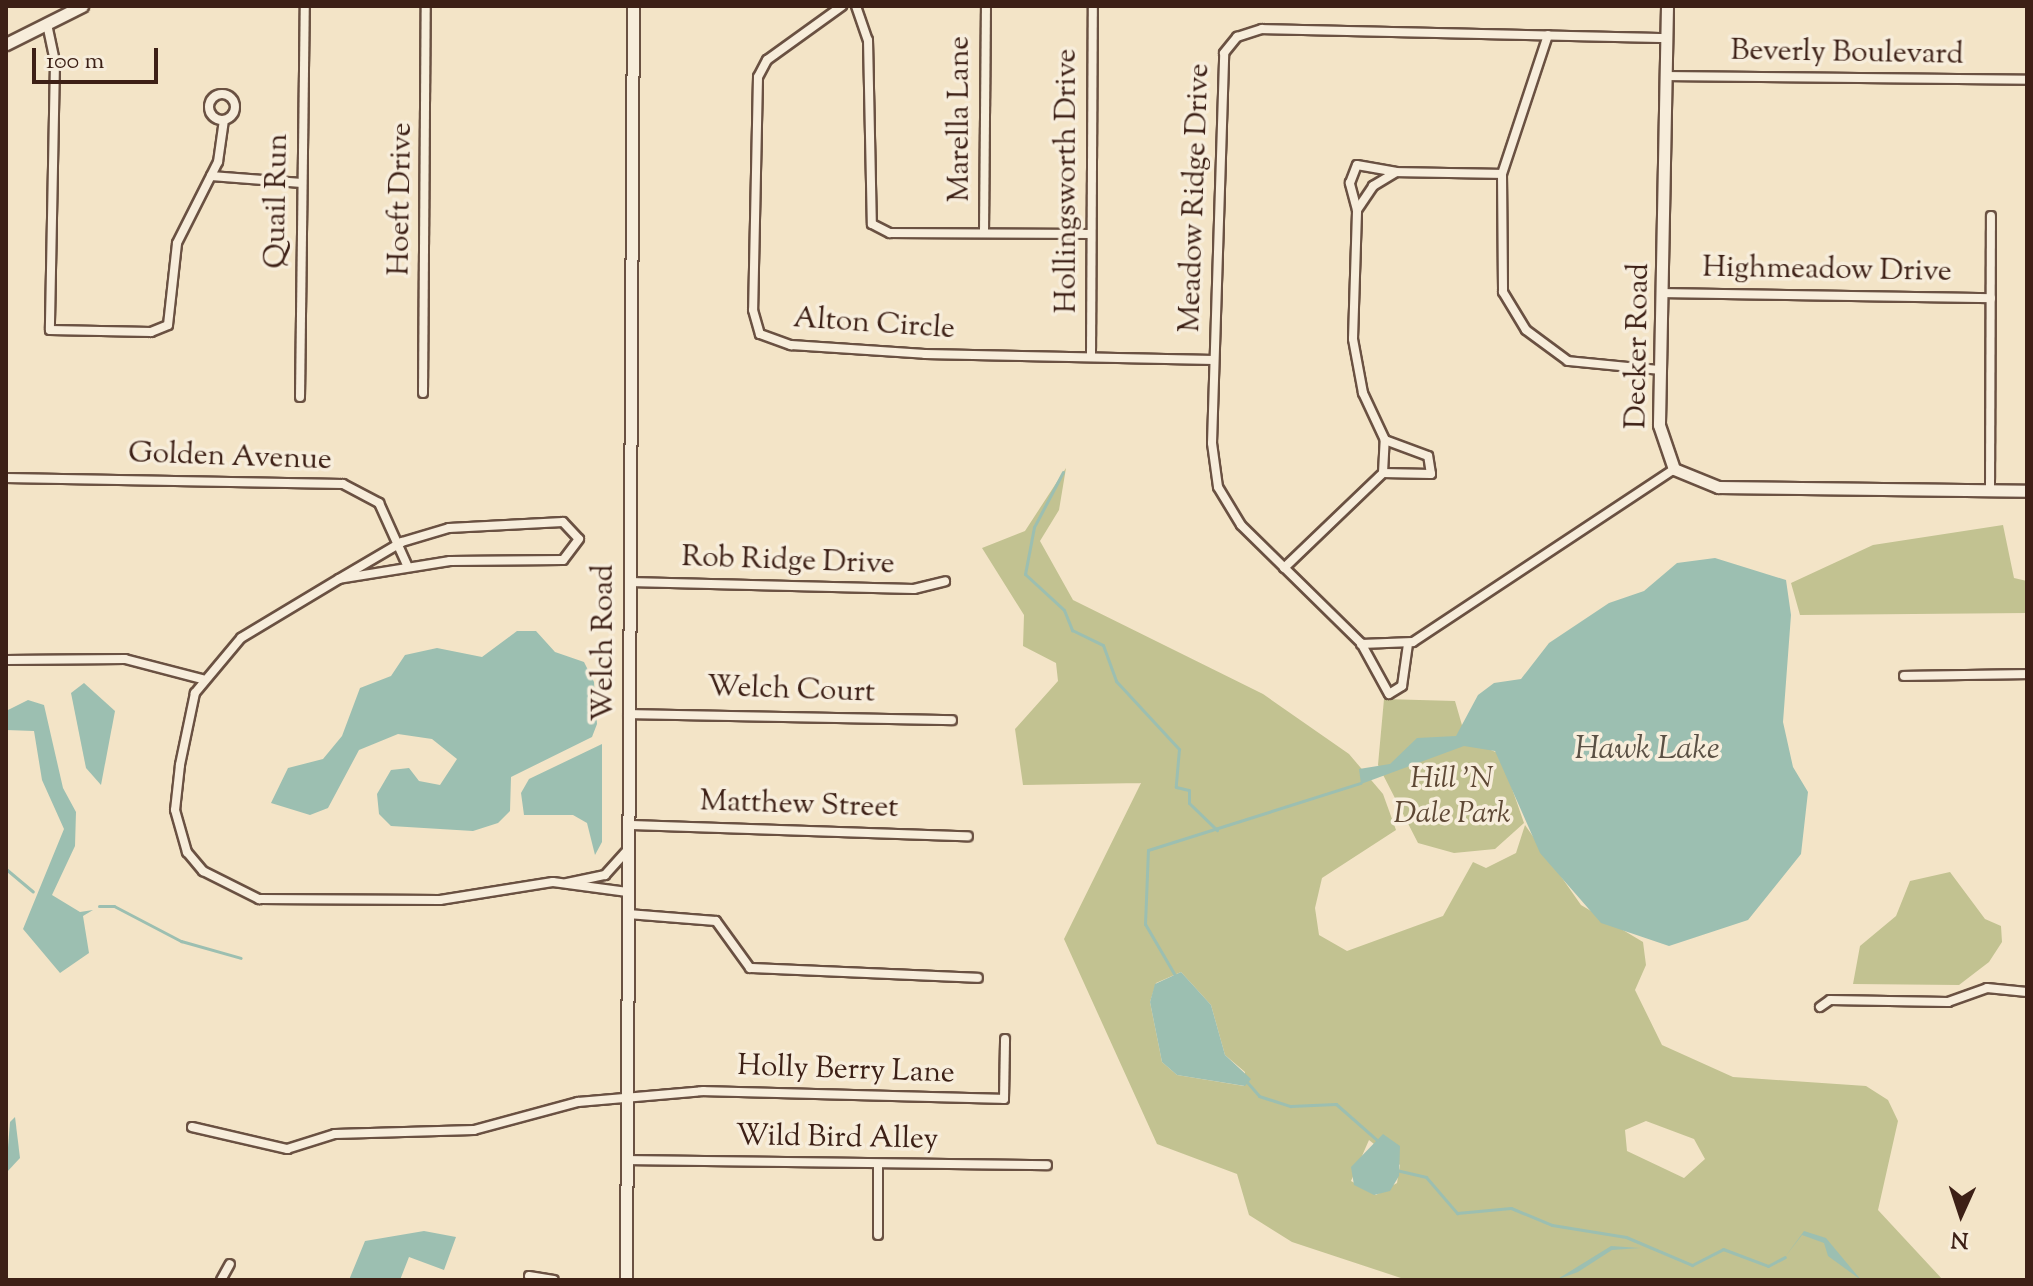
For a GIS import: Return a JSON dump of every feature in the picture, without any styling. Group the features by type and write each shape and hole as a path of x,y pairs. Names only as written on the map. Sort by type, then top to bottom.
{"street":[{"path":"6,44 82,6"},
{"name":"Quail Run","path":"300,397 305,6"},
{"name":"Hoeft Drive","path":"423,393 426,6"},
{"name":"Welch Road","path":"626,1280 633,6"},
{"name":"Alton Circle","path":"842,6 767,60 758,77 753,310 760,334 791,345 1214,360"},
{"path":"856,6 868,40 872,224 890,233 1090,234"},
{"name":"Marella Lane","path":"984,232 986,6"},
{"name":"Hollingsworth Drive","path":"1091,357 1093,6"},
{"name":"Decker Road","path":"1667,6 1659,425 1674,469 1718,487 2027,491"},
{"path":"47,24 55,62 50,330 151,332 168,325 177,243 224,145 224,120"},
{"name":"Meadow Ridge Drive","path":"1408,644 1402,686 1389,694 1361,643 1241,525 1218,487 1214,360 1219,69 1228,44 1262,29 1667,38"},
{"path":"1548,35 1502,174 1498,270 1526,330 1584,366 1660,370"},
{"name":"Beverly Boulevard","path":"1667,76 2027,80"},
{"path":"1284,568 1383,473 1385,440 1363,393 1353,339 1357,210 1350,183 1357,165 1396,172 1502,174"},
{"path":"1357,210 1373,186 1396,172"},
{"path":"211,176 302,183"},
{"path":"1990,491 1991,216"},
{"name":"Highmeadow Drive","path":"1663,293 1991,298"},
{"path":"1383,473 1423,476 1434,468 1428,456 1385,440"},
{"path":"1361,643 1408,644 1674,469"},
{"name":"Golden Avenue","path":"6,478 343,484 379,503 402,542 407,565"},
{"path":"339,579 407,565 563,560 579,539 563,522 526,520 402,542 339,579 241,638 202,679 175,810 187,852 221,885 259,899 440,900 605,875 627,850"},
{"name":"Rob Ridge Drive","path":"629,582 914,589 945,581"},
{"path":"6,660 125,659 202,679"},
{"path":"1904,676 2027,674"},
{"name":"Welch Court","path":"628,714 952,720"},
{"name":"Matthew Street","path":"628,825 968,836"},
{"path":"567,883 627,892"},
{"path":"628,914 716,921 741,965 750,968 978,978"},
{"path":"1820,1007 1830,1000 1948,1002 1987,988 2027,992"},
{"name":"Holly Berry Lane","path":"627,1099 704,1091 1004,1099 1005,1039"},
{"path":"192,1127 287,1149 335,1134 474,1130 557,1106 627,1099"},
{"name":"Wild Bird Alley","path":"627,1160 1047,1165"},
{"path":"878,1164 878,1235"},
{"path":"221,1280 230,1264"},
{"path":"529,1276 554,1280"}],"green space":[{"path":"1066,468 1059,510 1040,541 1073,600 1263,694 1349,754 1383,794 1396,830 1322,878 1315,908 1319,935 1347,951 1443,916 1473,862 1486,868 1516,853 1525,825 1581,905 1643,942 1646,965 1635,990 1662,1045 1733,1077 1866,1086 1888,1100 1898,1121 1878,1210 1943,1280 1407,1280 1292,1242 1249,1215 1237,1174 1157,1144 1064,939 1141,783 1023,785 1015,729 1058,681 1056,663 1023,646 1024,615 982,548 1025,531","holes":["1181,972 1211,1005 1225,1055 1245,1072 1244,1086 1177,1075 1162,1062 1150,1002 1156,983","1646,1121 1694,1139 1705,1159 1684,1178 1627,1151 1625,1130","1369,1140 1400,1165 1397,1183 1376,1195 1351,1181"]},
{"path":"2003,525 2014,578 2027,581 2027,613 1800,615 1791,583 1873,545"},
{"name":"Hill 'N Dale Park","path":"1384,699 1455,701 1466,739 1500,754 1524,823 1495,849 1454,853 1418,843 1378,765"},
{"path":"1950,872 1985,919 2001,926 2002,942 1989,962 1959,985 1853,984 1860,946 1896,916 1910,881"}],"water":[{"name":"Hawk Lake","path":"1715,558 1786,580 1791,615 1783,722 1793,767 1808,792 1801,854 1748,920 1669,946 1601,923 1540,853 1495,751 1464,746 1361,784 1359,769 1390,764 1417,738 1456,736 1478,695 1494,683 1521,679 1549,643 1609,603 1644,591 1677,563"},
{"path":"517,631 536,631 555,652 584,662 594,682 597,724 592,737 511,777 510,811 498,823 473,831 391,826 379,814 377,794 391,770 409,768 419,781 440,785 457,759 432,739 398,734 359,750 328,808 310,815 271,803 288,768 323,759 342,736 360,688 391,676 405,655 437,648 482,657"},
{"path":"84,683 115,711 101,785 86,768 71,693"},
{"path":"28,700 44,705 63,788 76,812 75,846 52,895 80,912 93,910 83,916 89,953 60,973 23,929 64,829 42,780 34,731 6,730 6,711"},
{"path":"602,744 602,842 595,855 587,823 573,815 524,815 521,793 529,779"},
{"path":"1181,972 1211,1005 1225,1055 1251,1079 1245,1086 1177,1075 1162,1062 1150,1002 1155,984"},
{"path":"15,1117 20,1158 6,1173 10,1122"},
{"path":"1383,1134 1400,1146 1399,1176 1390,1191 1374,1195 1354,1185 1351,1167"},
{"path":"424,1231 456,1237 444,1270 409,1257 400,1280 349,1280 365,1241"},
{"path":"1804,1231 1826,1238 1861,1280 1828,1256 1824,1243 1802,1235 1785,1257"},
{"path":"1611,1246 1640,1248 1612,1250 1578,1272 1556,1280"}],"waterway":[{"path":"1063,472 1034,527 1025,574 1064,610 1072,630 1103,645 1116,681 1179,749 1176,787 1189,790 1189,803 1217,830"},
{"path":"1176,977 1145,924 1148,850 1361,783"},
{"path":"6,869 33,892"},
{"path":"99,906 114,906 181,941 241,958"},
{"path":"1247,1082 1259,1096 1290,1106 1336,1104 1377,1140"},
{"path":"1396,1170 1426,1177 1457,1213 1511,1208 1552,1225 1626,1237 1692,1265 1723,1249 1768,1266 1785,1257"}]}
